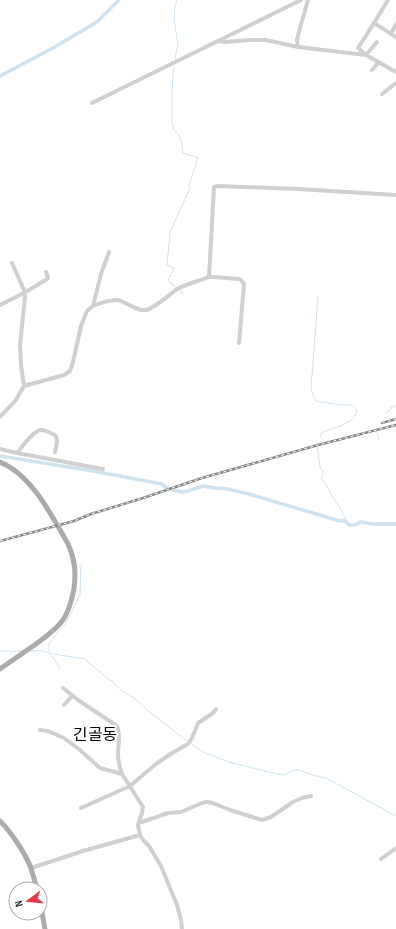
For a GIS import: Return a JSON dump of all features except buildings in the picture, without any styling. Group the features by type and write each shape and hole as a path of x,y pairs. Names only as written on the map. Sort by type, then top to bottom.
{"main road":[{"path":"0,462 10,466 34,489 68,544 75,562 76,571 70,605 62,621 51,633 0,669"},
{"path":"0,821 8,830 28,862 35,881"}],"street":[{"path":"92,103 300,0"},
{"path":"298,47 297,40 308,0"},
{"path":"388,0 358,48 366,55 396,72"},
{"path":"374,23 396,37"},
{"path":"391,34 396,24"},
{"path":"218,41 266,40 298,47 366,55"},
{"path":"366,55 373,45 378,42"},
{"path":"372,70 380,62"},
{"path":"382,94 396,83"},
{"path":"209,277 214,187 298,189 396,195"},
{"path":"93,306 101,274 109,252"},
{"path":"0,417 16,400 24,386 20,345 25,297 12,263"},
{"path":"0,305 47,279 46,272"},
{"path":"24,386 64,375 70,370 81,326 88,311 93,306 116,300 136,308 147,310 179,288 209,277 239,280 243,282 244,290 239,343"},
{"path":"17,453 36,431 40,430 47,431 56,436 57,442 55,452"},
{"path":"0,449 103,469"},
{"path":"62,688 117,726 119,737 118,756 122,774 143,807 139,823 140,835 142,840 149,846 161,866 177,905 182,929"},
{"path":"64,705 72,696"},
{"path":"81,808 130,786 156,764 188,744 198,724 216,709"},
{"path":"40,730 48,731 64,738 100,768 122,774"},
{"path":"139,823 168,813 181,812 207,802 262,820 271,817 293,802 311,796"},
{"path":"31,868 83,851 140,835"},
{"path":"381,860 396,848"}],"waterway":[{"path":"0,76 53,48 97,22 119,0"},
{"path":"175,58 178,44 174,20 177,0"},
{"path":"174,68 172,91 172,122 174,130 178,134 182,144 183,153 198,158 189,185 190,188 170,232 167,265 174,268 168,280 176,287"},
{"path":"180,291 184,294"},
{"path":"318,297 311,389 316,401 341,405 352,405 357,410 351,420 321,433 321,437"},
{"path":"386,413 391,409 391,407 396,405"},
{"path":"377,432 379,439"},
{"path":"317,446 320,467 323,471 323,475 321,477 322,480 347,521"},
{"path":"0,456 162,484 168,488"},
{"path":"173,490 181,492 203,486 228,489 344,521 349,525 355,525 360,522 373,524 396,524"},
{"path":"81,565 80,595 66,623 52,639 48,650 53,654 85,659 121,690 134,698 187,741"},
{"path":"0,651 23,651"},
{"path":"30,651 42,651 49,653 60,669"},
{"path":"190,743 205,753 229,762 277,774 285,775 299,770 326,778 396,816"}],"railway":[{"path":"382,423 396,419"},
{"path":"0,541 74,521 91,514 202,478 318,445 396,425"}],"district":[{"name":"긴골동","path":"95,734"}]}
